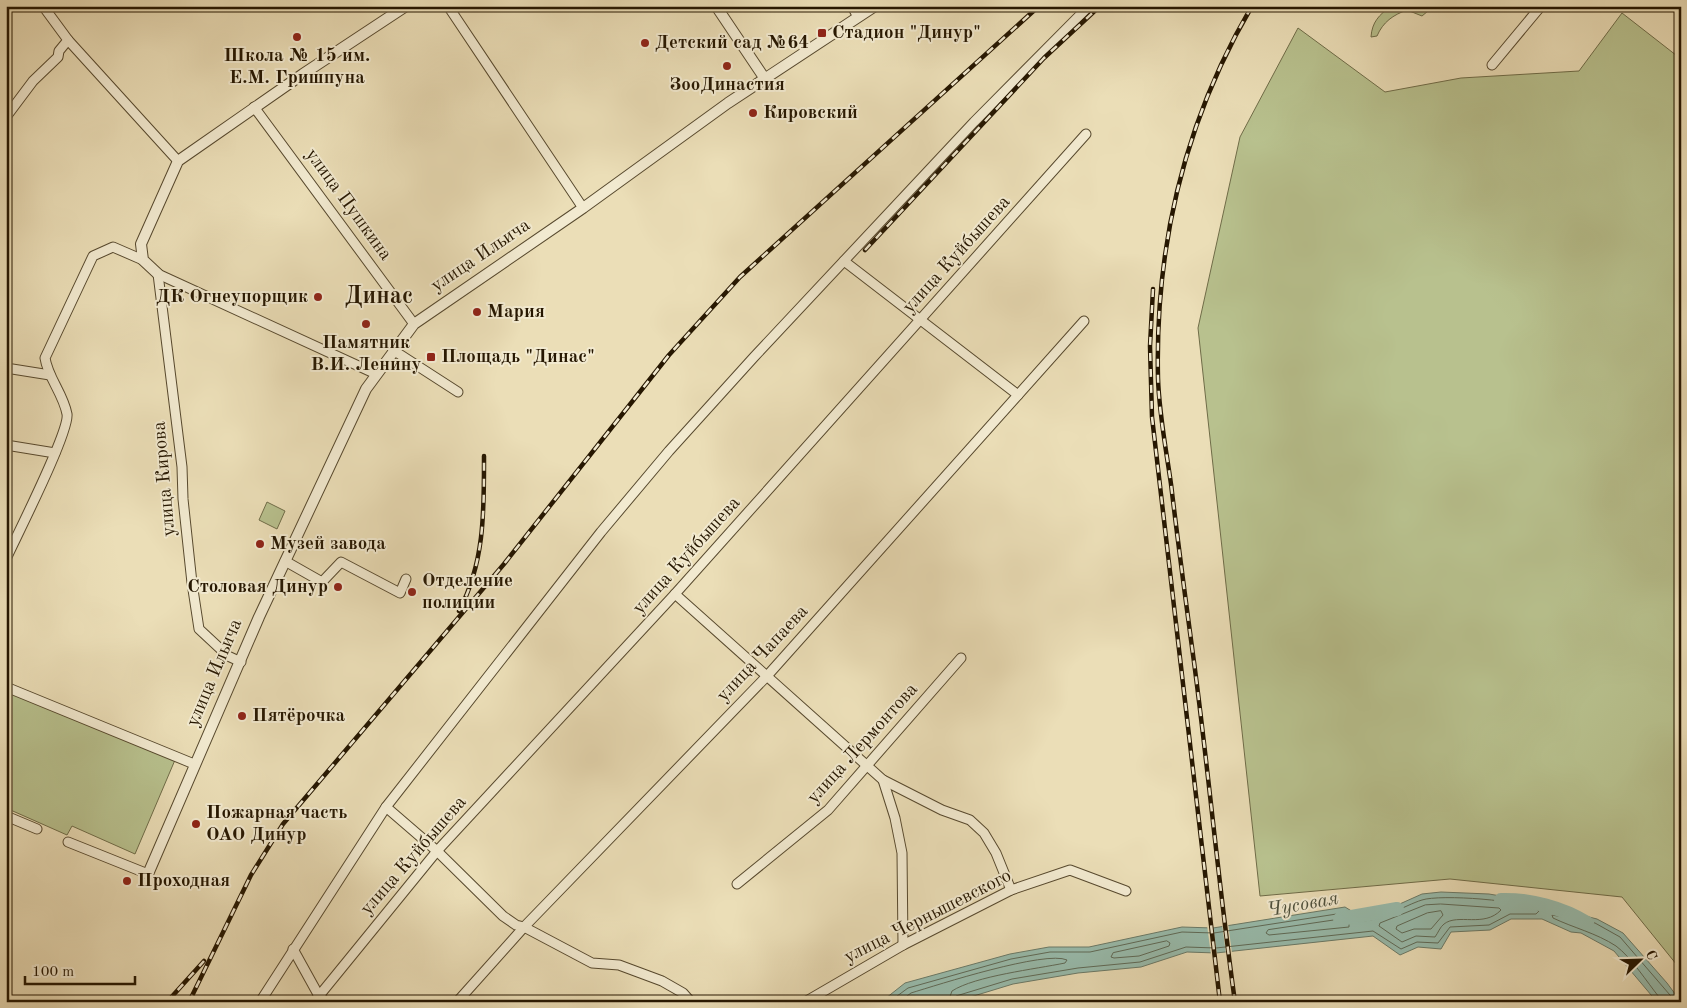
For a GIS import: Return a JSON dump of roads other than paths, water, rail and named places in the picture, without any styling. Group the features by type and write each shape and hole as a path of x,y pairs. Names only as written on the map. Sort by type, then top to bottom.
{"street":[{"path":"44,6 68,40 178,161"},
{"path":"143,260 141,244 178,161 254,107 406,6"},
{"path":"448,6 583,208"},
{"path":"716,6 765,79"},
{"path":"852,6 858,17"},
{"name":"улица Ильича","path":"148,874 194,764 285,561 366,389 414,324 583,208 765,79 876,6"},
{"path":"260,1002 386,807 601,532 713,401 974,122 1088,6"},
{"path":"1492,65 1541,6"},
{"path":"6,117 33,81 58,57 59,51 68,40"},
{"name":"улица Пушкина","path":"254,107 414,324"},
{"name":"улица Куйбышева","path":"319,1000 437,851 675,594 1086,134"},
{"path":"6,559 56,453 68,416 59,388 50,375 45,358 92,256 112,247 143,260 158,274 376,374"},
{"path":"844,261 922,319 1018,395"},
{"name":"улица Кирова","path":"158,274 182,467 182,499 199,628 228,656 241,662"},
{"name":"улица Чапаева","path":"457,1002 524,927 767,676 1084,321"},
{"path":"393,350 458,392"},
{"path":"6,368 50,375"},
{"path":"6,445 56,453"},
{"path":"285,561 322,582 341,562 400,593 406,579"},
{"path":"675,594 865,766 883,780 942,810 970,820 984,833 992,846 1011,890"},
{"name":"улица Лермонтова","path":"737,884 828,810 961,658"},
{"path":"6,687 194,764"},
{"path":"883,780 902,853 903,945"},
{"path":"386,807 437,851 503,916 592,963 620,965 662,981 683,993 691,1002"},
{"path":"6,816 37,829"},
{"path":"68,842 148,874"},
{"name":"улица Чернышевского","path":"805,1002 903,945 1011,890 1070,870 1126,891"},
{"path":"294,949 319,1000"}],"water":[{"path":"1441,892 1489,894 1518,899 1597,919 1623,933 1667,983 1681,1002 1657,1002 1614,951 1581,933 1571,932 1542,919 1511,919 1490,930 1451,932 1441,949 1418,947 1400,955 1373,936 1216,953 1187,952 1141,967 1078,973 1013,984 954,1002 881,1002 905,983 1010,954 1049,947 1089,947 1182,927 1213,928 1345,907 1358,915 1384,911 1422,894"}],"waterway":[{"name":"Чусовая","path":"1501,900 1535,903 1568,913 1587,923"},
{"name":"Чусовая","path":"1340,919 1397,909"}],"railway":[{"path":"189,1002 251,875 283,824 504,564 669,355 740,277 1039,6"},
{"path":"865,250 1044,58 1100,6"},
{"path":"1235,1002 1199,704 1161,418 1158,378 1158,329 1162,280 1169,232 1179,185 1192,139 1229,49 1252,6"},
{"path":"1153,289 1150,346 1152,417 1220,1002"},
{"path":"459,611 468,592 478,555 483,516 484,456"},
{"path":"167,1002 204,961"}],"place":[{"name":"Стадион \"Динур\"","path":"822,33"},
{"name":"Школа № 15 им. Е.М. Гришпуна","path":"297,37"},
{"name":"Детский сад №64","path":"645,43"},
{"name":"ЗооДинастия","path":"727,66"},
{"name":"Кировский","path":"753,113"},
{"name":"ДК Огнеупорщик","path":"318,297"},
{"name":"Мария","path":"477,312"},
{"name":"Памятник В.И. Ленину","path":"366,324"},
{"name":"Площадь \"Динас\"","path":"431,357"},
{"name":"Музей завода","path":"260,544"},
{"name":"Столовая Динур","path":"338,587"},
{"name":"Отделение полиции","path":"412,592"},
{"name":"Пятёрочка","path":"242,716"},
{"name":"Пожарная часть ОАО Динур","path":"196,824"},
{"name":"Проходная","path":"127,881"}],"district":[{"name":"Динас","path":"379,297"}]}
